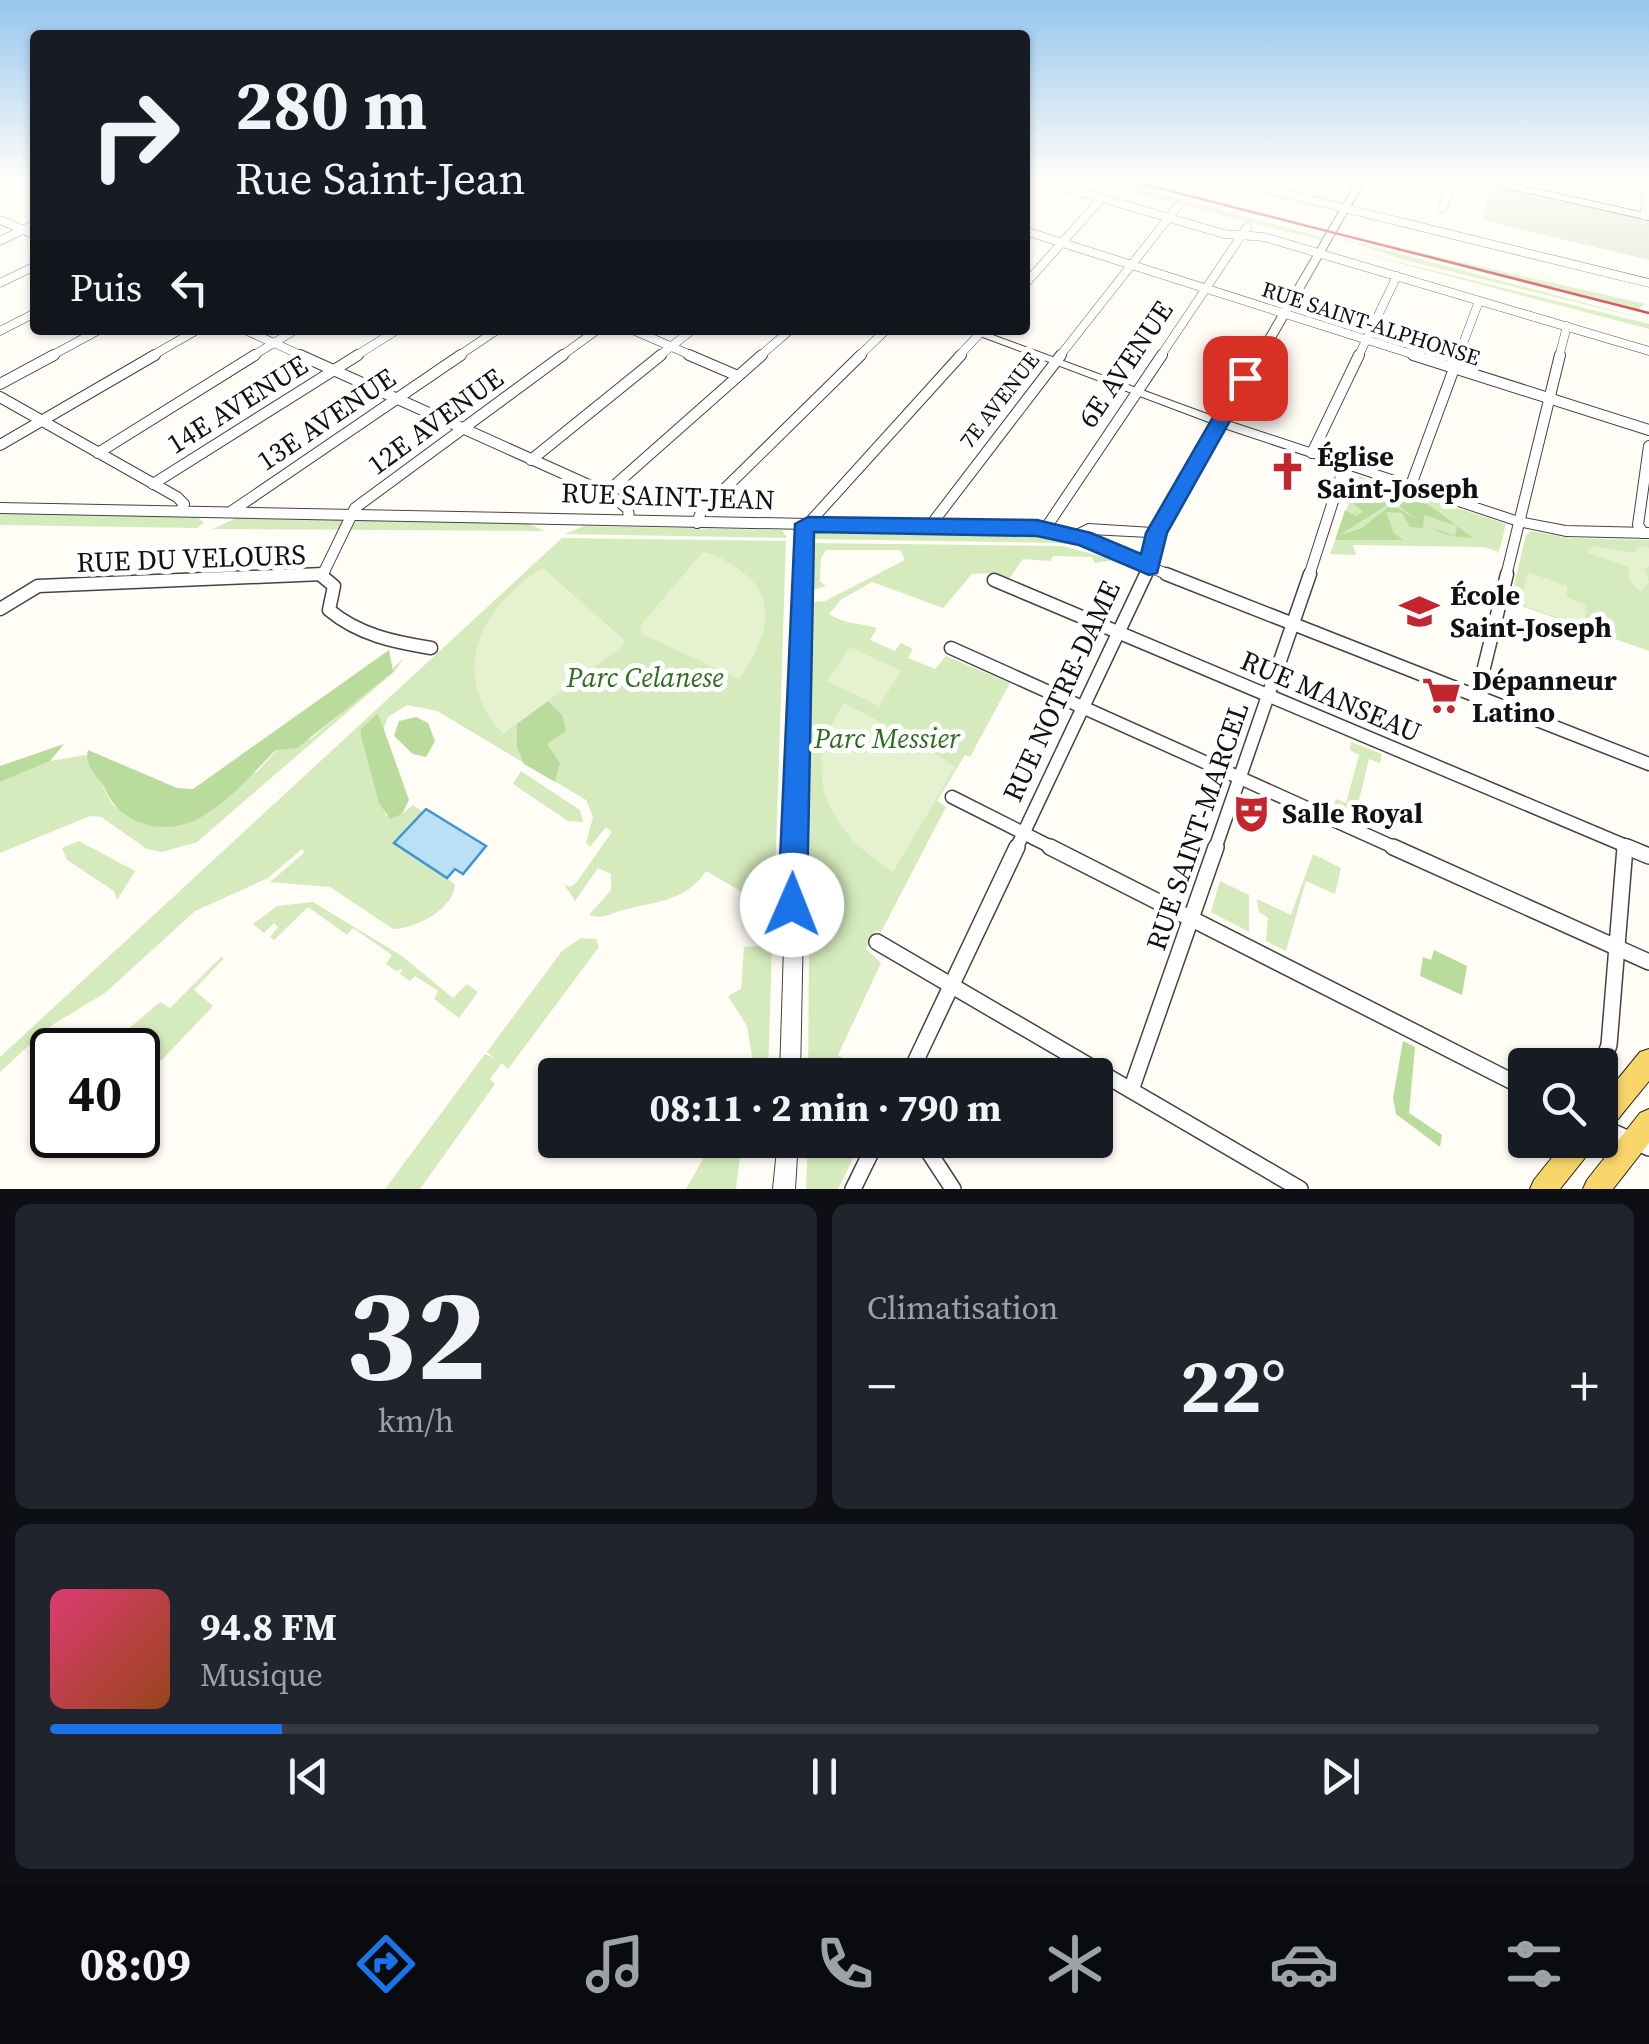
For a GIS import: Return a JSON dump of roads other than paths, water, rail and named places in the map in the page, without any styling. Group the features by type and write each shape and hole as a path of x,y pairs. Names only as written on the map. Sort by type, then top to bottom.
{"main road":[{"path":"1618,1100 1649,1061"},
{"path":"1596,1189 1644,1136"},
{"path":"1543,1189 1568,1158"}],"street":[{"name":"RUE SAINT-ALPHONSE","path":"1042,236 1649,430"},
{"path":"1030,278 1068,236"},
{"name":"7E AVENUE","path":"930,526 932,518 1152,236"},
{"name":"6E AVENUE","path":"1045,529 1240,236"},
{"path":"1262,236 1649,350"},
{"name":"RUE NOTRE-DAME","path":"917,1058 1085,709 1149,567 1157,533 1330,236"},
{"path":"1459,236 1649,283"},
{"path":"0,283 30,268"},
{"path":"1312,453 1397,276"},
{"path":"1411,486 1479,300"},
{"path":"0,331 30,316"},
{"path":"1478,696 1567,326"},
{"path":"0,384 90,335"},
{"path":"0,445 188,335"},
{"path":"255,335 606,493 626,506 630,520"},
{"path":"98,453 288,335"},
{"name":"14E AVENUE","path":"153,484 388,335"},
{"name":"13E AVENUE","path":"230,512 491,335"},
{"name":"12E AVENUE","path":"350,514 589,335"},
{"path":"644,335 738,376"},
{"path":"532,460 686,335"},
{"path":"606,493 784,335"},
{"path":"696,523 701,512 881,335"},
{"path":"790,1058 800,540 808,524 974,335"},
{"path":"988,335 1219,422 1518,522 1566,531 1646,533"},
{"path":"0,398 181,499 181,510"},
{"path":"1646,533 1638,525 1649,446"},
{"name":"RUE SAINT-MARCEL","path":"1132,1090 1294,624 1345,464"},
{"name":"RUE SAINT-JEAN","path":"0,508 1045,529 1075,536 1649,764"},
{"name":"RUE DU VELOURS","path":"0,610 38,586 322,576 350,514"},
{"path":"1075,536 1088,530 1157,533"},
{"path":"322,576 334,586 329,610 343,622 392,642 432,648"},
{"name":"RUE MANSEAU","path":"994,580 1649,856"},
{"path":"951,648 1649,962"},
{"path":"952,798 1508,1079"},
{"path":"1608,1048 1625,845"},
{"path":"877,942 1132,1090 1272,1182 1300,1189"},
{"path":"1618,1128 1644,1136"},
{"path":"784,1189 787,1158"},
{"path":"853,1189 869,1158"},
{"path":"933,1158 953,1189"}],"water":[{"path":"426,809 486,846 463,874 455,869 447,878 394,843"}],"railway":[{"path":"1349,236 1649,313"}],"place":[{"name":"Église Saint-Joseph","path":"1287,472"},
{"name":"École Saint-Joseph","path":"1420,611"},
{"name":"Dépanneur Latino","path":"1442,696"},
{"name":"Salle Royal","path":"1252,813"}],"park label":[{"name":"Parc Celanese","path":"645,677"},
{"name":"Parc Messier","path":"887,738"}]}
